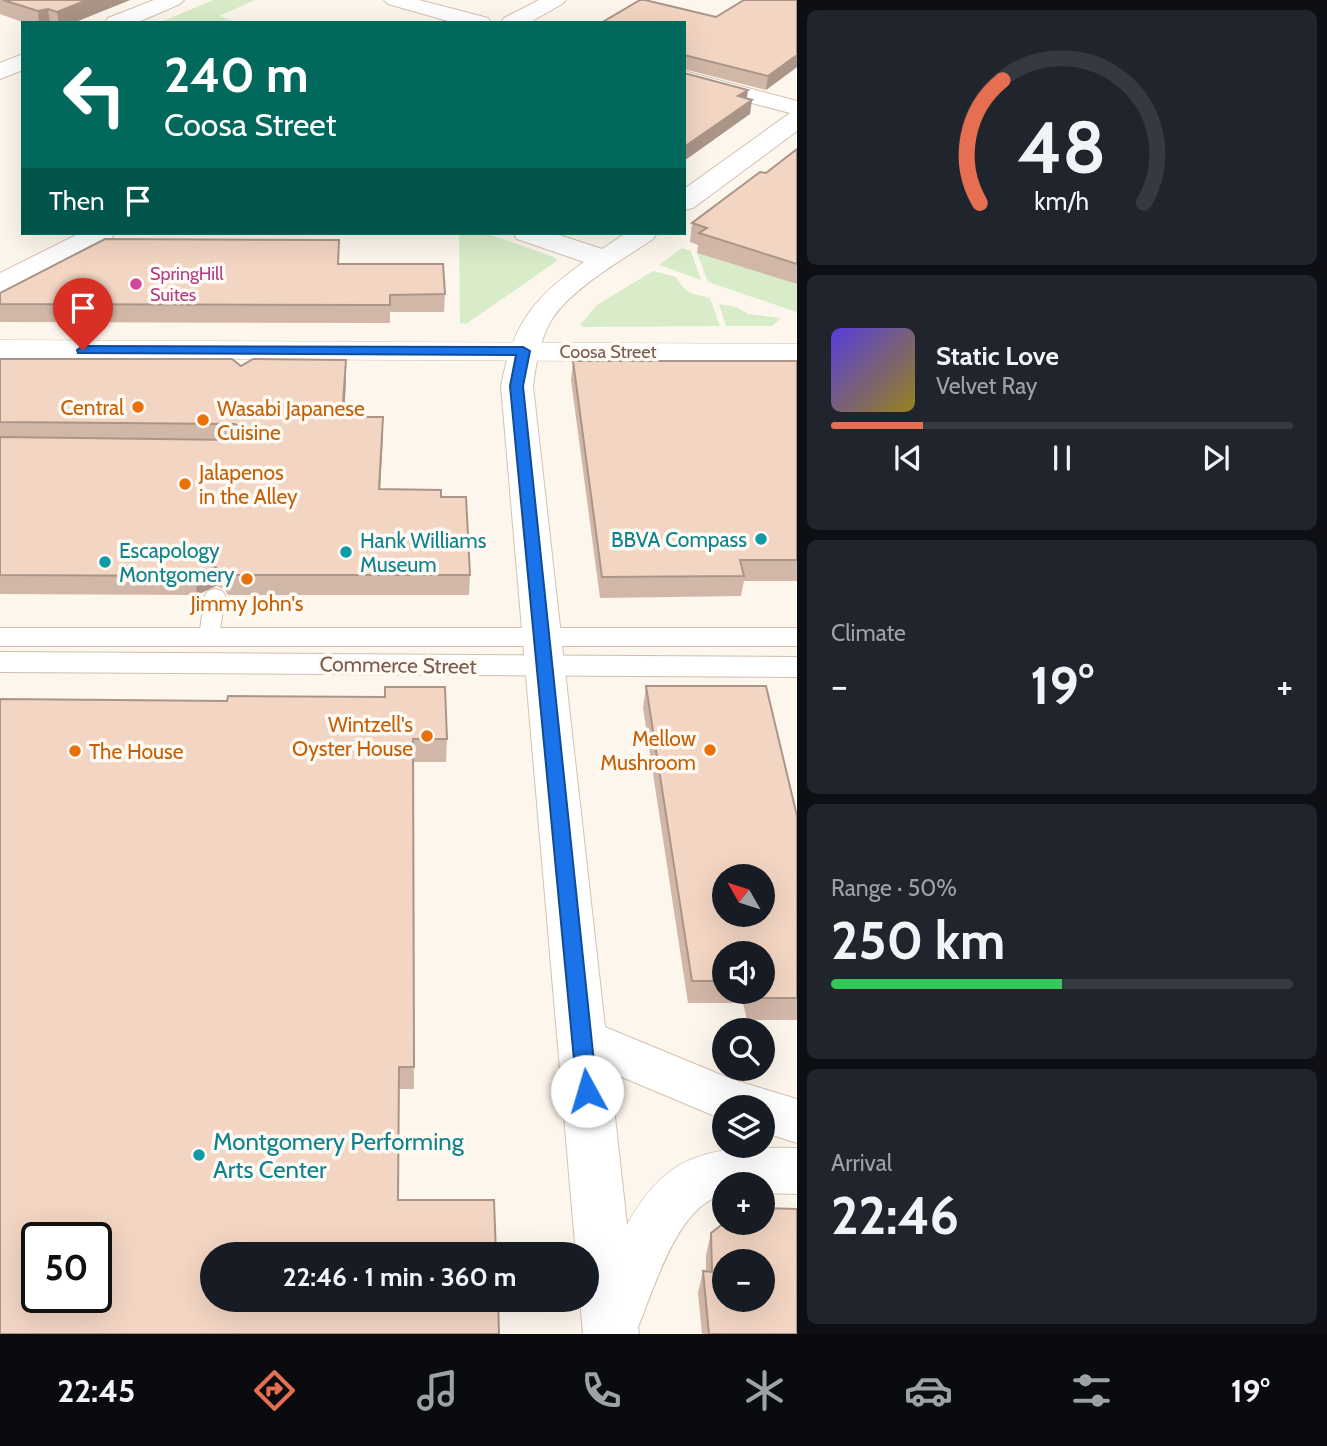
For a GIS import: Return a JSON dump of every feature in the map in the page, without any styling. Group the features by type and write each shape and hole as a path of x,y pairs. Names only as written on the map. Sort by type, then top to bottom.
{"main road":[{"path":"121,21 173,0"},
{"path":"395,0 473,21"},
{"path":"516,21 555,0"},
{"path":"0,46 21,53"},
{"path":"0,72 21,62"},
{"path":"686,79 797,108"},
{"path":"686,201 797,119"},
{"path":"0,284 97,235"},
{"path":"533,235 606,260"},
{"path":"611,1331 517,386 523,351 538,317 556,298 640,235"},
{"path":"582,1039 715,1095"},
{"path":"775,1115 797,1121"},
{"path":"611,1331 657,1219 696,1181 723,1173 797,1171"}],"street":[{"name":"Coosa Street","path":"0,349 247,358 523,351 797,353"},
{"path":"209,637 215,595"},
{"name":"Commerce Street","path":"0,637 209,637 797,667"},
{"name":"Commerce Street","path":"0,662 542,652 797,637"}],"green space":[{"path":"213,0 255,0 219,16 234,21 164,21"},
{"path":"459,235 491,235 554,257 557,261 466,324 460,323"},
{"path":"682,248 691,251 701,280 659,265"},
{"path":"697,253 797,284 797,312 708,282"},
{"path":"653,271 676,277 689,292 710,298 720,326 580,325 597,305"},
{"path":"719,304 736,307 748,314 781,318 772,326 726,326"}],"building":[{"path":"3,0 87,0 57,12 48,9 38,11"},
{"path":"640,0 716,17 744,0 797,0 797,55 768,76 686,56 686,21 604,21"},
{"path":"686,74 748,90 738,96 752,100 686,146"},
{"path":"797,149 797,264 699,233 707,228 692,223 760,172 766,173"},
{"path":"105,239 339,240 338,264 443,264 445,294 390,295 390,305 0,304 0,293"},
{"path":"0,359 232,359 241,366 253,359 346,360 342,417 383,417 379,489 441,490 441,497 466,497 470,575 226,575 214,567 195,576 0,575 0,437 235,440 246,433 235,424 0,422"},
{"path":"573,361 797,361 797,560 740,560 744,576 602,577"},
{"path":"646,686 766,686 797,816 797,998 775,998 775,941 712,941 712,981 692,981"},
{"path":"385,687 445,687 447,739 413,739 414,1067 399,1067 398,1200 494,1200 496,1242 200,1242 200,1312 498,1312 499,1334 0,1334 0,699 227,701 228,696 385,697"},
{"path":"775,1208 797,1209 797,1334 709,1334 703,1271 712,1272 711,1233 775,1235"}],"place":[{"name":"SpringHill Suites","path":"136,284"},
{"name":"Central","path":"138,407"},
{"name":"Wasabi Japanese Cuisine","path":"203,420"},
{"name":"Jalapenos in the Alley","path":"185,484"},
{"name":"BBVA Compass","path":"761,539"},
{"name":"Hank Williams Museum","path":"346,552"},
{"name":"Escapology Montgomery","path":"105,562"},
{"name":"Jimmy John's","path":"247,579"},
{"name":"Wintzell's Oyster House","path":"427,736"},
{"name":"Mellow Mushroom","path":"710,750"},
{"name":"The House","path":"75,751"},
{"name":"Montgomery Performing Arts Center","path":"199,1155"}],"route":[{"path":"83,350 523,351 517,386 587,1091"}]}
